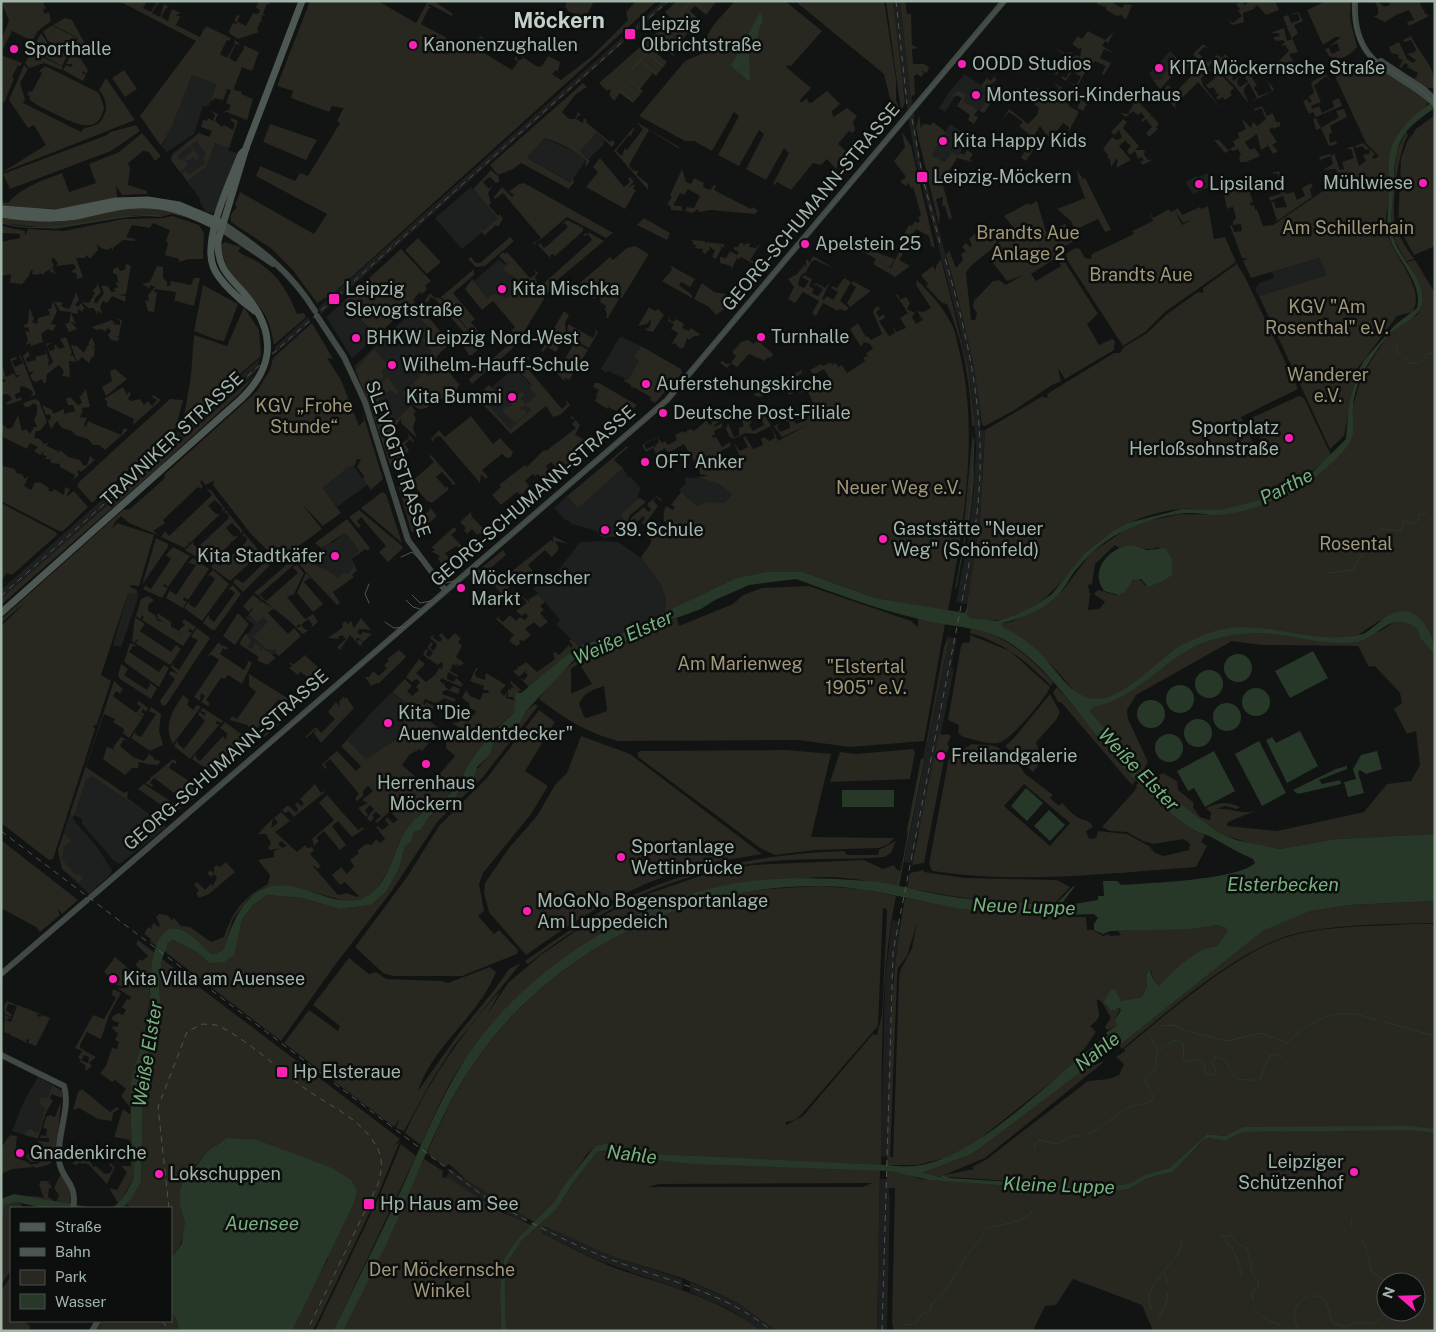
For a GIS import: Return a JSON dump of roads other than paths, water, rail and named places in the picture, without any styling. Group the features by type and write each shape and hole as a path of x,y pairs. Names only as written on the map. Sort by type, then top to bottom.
{"main road":[{"path":"257,313 220,279 212,264 211,243 220,228 240,156 246,148 302,1"},
{"name":"GEORG-SCHUMANN-STRASSE","path":"1,974 671,396 1004,1"},
{"path":"1355,1 1356,25 1367,52 1433,100"},
{"path":"1,209 56,213 116,201 148,200 179,205 220,228"},
{"path":"1,214 36,218 66,217 117,207 148,205 178,211 220,228"},
{"name":"SLEVOGTSTRASSE","path":"220,228 271,262 290,282 315,315"},
{"name":"SLEVOGTSTRASSE","path":"220,228 273,259 290,276 348,366 367,406 408,540 445,590"},
{"name":"TRAVNIKER STRASSE","path":"1,612 254,386 264,369 268,349 265,331 252,303 222,267 218,257 220,228"},
{"path":"1,1055 64,1086 65,1101 59,1160 62,1170 74,1190 73,1206"}],"water":[{"path":"760,12 763,19 758,32 758,42 749,55 750,82 731,66"},
{"path":"1435,100 1435,108 1411,127 1399,145 1396,155 1391,225 1395,242 1417,279 1422,295 1422,303 1413,317 1386,338 1365,369 1354,397 1353,434 1345,449 1332,463 1311,480 1296,490 1264,504 1230,514 1183,513 1166,516 1118,534 1097,548 1074,572 1060,592 1046,605 1018,619 1002,623 1003,627 1021,637 1037,650 1071,688 1087,698 1097,699 1117,693 1138,680 1175,649 1218,630 1236,627 1326,637 1349,637 1363,634 1384,618 1396,612 1409,612 1415,615 1424,624 1431,636 1435,655 1420,638 1417,629 1408,623 1400,622 1392,623 1365,639 1347,643 1322,642 1269,633 1230,635 1210,640 1194,647 1180,655 1139,686 1109,702 1093,707 1090,711 1131,760 1165,792 1217,832 1236,840 1279,849 1336,839 1435,834 1435,901 1349,905 1310,911 1263,931 1117,1047 1116,1045 972,1154 922,1173 940,1177 943,1175 950,1178 1105,1188 1130,1183 1147,1174 1169,1168 1207,1134 1225,1136 1243,1127 1409,1126 1435,1129 1435,1133 1411,1130 1243,1132 1225,1141 1209,1138 1203,1140 1173,1172 1148,1178 1129,1189 1105,1193 929,1180 891,1171 694,1164 656,1160 608,1150 597,1152 573,1183 556,1210 522,1240 508,1261 505,1275 506,1331 501,1331 500,1291 504,1259 519,1237 555,1201 563,1187 595,1146 608,1143 657,1154 900,1166 914,1166 939,1160 964,1148 990,1132 1108,1035 1106,1033 1117,1025 1115,1020 1121,1010 1119,1008 1110,1010 1104,1002 1111,989 1115,990 1121,1001 1142,997 1147,987 1146,975 1150,970 1153,980 1159,986 1170,974 1194,955 1202,950 1216,947 1227,932 1226,928 1218,925 1188,929 1110,931 1103,934 1094,930 1094,924 1098,918 1094,914 1035,915 976,911 841,887 770,888 720,897 671,912 624,933 580,958 540,990 503,1025 472,1066 451,1102 432,1139 386,1245 343,1331 333,1331 394,1206 437,1109 462,1064 485,1032 512,1002 542,975 575,950 610,929 646,911 683,896 721,886 758,880 813,878 869,881 962,898 1044,905 1058,902 1076,885 1062,903 1074,904 1098,900 1098,896 1104,896 1103,881 1117,881 1121,885 1192,880 1231,873 1245,869 1255,863 1253,859 1196,831 1154,799 1115,757 1046,674 1013,645 979,630 903,615 796,579 749,585 715,600 701,609 668,621 632,641 611,644 574,660 526,711 520,723 507,729 494,741 490,755 477,767 476,773 472,778 462,785 455,799 439,808 428,818 421,830 414,832 412,841 405,846 399,869 386,892 371,905 339,909 302,898 267,895 253,905 242,920 234,955 224,962 209,963 198,953 173,940 168,943 162,959 159,983 161,1012 147,1057 143,1096 141,1182 124,1207 113,1207 128,1190 134,1177 131,1085 148,1022 153,957 162,935 170,929 181,930 211,954 216,954 224,949 233,925 245,903 264,888 276,885 291,886 347,901 359,900 367,896 381,883 402,837 411,824 420,814 451,793 481,748 514,713 516,692 521,693 578,646 640,628 644,623 656,620 665,612 736,578 766,572 803,572 875,598 965,613 968,605 967,614 970,618 997,621 1016,615 1052,594 1084,554 1113,531 1128,523 1182,509 1221,510 1260,500 1311,474 1346,439 1349,405 1357,373 1365,359 1395,325 1417,308 1418,299 1414,282 1391,242 1387,218 1391,148 1400,131 1420,111"},
{"path":"1132,545 1147,550 1165,548 1172,559 1172,575 1148,587 1141,579 1133,580 1124,593 1119,595 1104,591 1099,575 1100,567 1104,560 1124,546"},
{"path":"1313,651 1328,678 1290,698 1275,671"},
{"path":"1238,654 1248,658 1252,668 1248,678 1238,682 1228,678 1224,668 1228,658"},
{"path":"1209,670 1219,674 1223,684 1219,694 1209,698 1199,694 1195,684 1199,674"},
{"path":"1180,685 1190,689 1194,699 1190,709 1180,713 1170,709 1166,699 1170,689"},
{"path":"1256,688 1266,692 1270,702 1266,712 1256,716 1246,712 1242,702 1246,692"},
{"path":"1151,700 1161,704 1165,714 1161,724 1151,728 1141,724 1137,714 1141,704"},
{"path":"1227,703 1237,707 1241,717 1237,727 1227,731 1217,727 1213,717 1217,707"},
{"path":"1198,719 1208,723 1212,733 1208,743 1198,747 1188,743 1184,733 1188,723"},
{"path":"1300,731 1318,766 1287,783 1266,740 1272,737 1276,743"},
{"path":"1169,734 1179,738 1183,748 1179,758 1169,762 1159,758 1155,748 1159,738"},
{"path":"1259,741 1286,793 1262,806 1235,754"},
{"path":"1214,751 1235,791 1205,807 1194,788 1188,791 1177,771"},
{"path":"1377,751 1382,769 1366,774 1360,770 1358,772 1364,793 1348,797 1344,782 1356,779 1353,769 1361,755"},
{"path":"1347,766 1347,769 1319,780 1322,784 1340,780 1341,784 1298,794 1293,790 1336,769"},
{"path":"1026,788 1043,803 1027,821 1011,806"},
{"path":"842,790 894,790 894,807 842,807"},
{"path":"1049,810 1065,825 1050,841 1034,826"},
{"name":"Auensee","path":"227,1138 255,1139 332,1168 351,1180 357,1190 354,1203 292,1331 179,1331 177,1320 172,1313 172,1258 182,1243 185,1223 180,1205 180,1191 182,1184 208,1151"},
{"path":"14,1194 88,1207 39,1207 17,1202 5,1205 1,1217 1,1199"}],"waterway":[{"path":"676,21 691,1"},
{"path":"695,3 707,12"},
{"path":"689,13 700,22"},
{"path":"656,39 665,31"},
{"path":"630,71 650,51 653,42"},
{"path":"662,43 673,53"},
{"path":"651,56 663,66"},
{"path":"644,64 656,74"},
{"path":"630,80 639,88"},
{"path":"620,91 632,101"},
{"path":"131,209 154,209"},
{"path":"2,223 42,228 140,216 160,216"},
{"path":"9,219 53,222"},
{"path":"1394,343 1397,346 1397,352 1400,354"},
{"path":"1404,356 1409,363 1415,364 1422,361 1427,354 1435,353"},
{"path":"956,588 971,502 974,439"},
{"path":"1329,573 1353,570 1368,544 1381,529 1401,531 1403,521 1415,524 1419,519 1418,515 1426,513"},
{"path":"901,872 923,760"},
{"path":"898,886 900,875"},
{"path":"1162,1026 1174,1025 1186,1031 1227,1041 1262,1033 1287,1043 1301,1030 1326,1017 1354,1014 1378,1020"},
{"path":"1385,1022 1435,1036"},
{"path":"1087,1134 1098,1129 1128,1108 1154,1099 1145,1080 1146,1076 1156,1070 1158,1051 1149,1034"},
{"path":"1158,1051 1173,1041 1178,1040 1183,1044 1184,1060 1187,1062 1198,1059 1204,1063 1205,1072 1210,1075 1214,1075 1216,1070 1212,1063 1215,1057 1223,1059 1235,1077 1250,1080 1260,1080 1269,1056 1275,1054 1282,1057"},
{"path":"1034,1149 1039,1140 1058,1144 1071,1136 1082,1136"},
{"path":"987,1228 1019,1220 1030,1214 1034,1209"},
{"path":"1351,1218 1352,1227"},
{"path":"905,1325 915,1324 924,1312 929,1312 931,1304 948,1287 968,1254 984,1233"},
{"path":"1220,1234 1234,1254 1242,1277"},
{"path":"1223,1237 1230,1235 1239,1245 1247,1248 1253,1275 1259,1282 1257,1288 1252,1291 1253,1301"},
{"path":"1359,1238 1367,1250 1372,1272 1376,1275"},
{"path":"1156,1281 1179,1253 1182,1239"},
{"path":"1165,1273 1168,1285"},
{"path":"1151,1309 1149,1296 1153,1285"},
{"path":"1159,1319 1167,1301 1168,1292"},
{"path":"1299,1331 1295,1320 1295,1311 1302,1299 1307,1296"},
{"path":"1312,1296 1318,1296 1326,1301 1332,1322 1344,1327 1357,1322 1373,1324 1376,1322"},
{"path":"1253,1306 1264,1318 1279,1324 1282,1331"}],"tram line":[{"path":"222,785 667,400 1005,1"},
{"path":"1354,1 1355,25 1361,43 1370,56 1422,91 1435,105"},
{"path":"401,557 412,552 421,560"},
{"path":"435,576 445,583 455,581"},
{"path":"369,584 365,594 369,603"},
{"path":"412,595 420,603 431,601"},
{"path":"406,600 413,607 420,609"},
{"path":"385,622 394,628 404,627"},
{"path":"1,975 12,965"}],"railway":[{"path":"1,596 668,1"},
{"path":"896,1 907,104"},
{"path":"912,119 923,179 941,247"},
{"path":"882,1331 893,952 969,565 980,471 978,416 971,362 959,308 944,255"},
{"path":"1,831 478,1192 529,1221 584,1248 718,1298 737,1307 772,1331"},
{"path":"169,1207 158,1107 187,1032 202,1024 216,1025 236,1036 312,1094 352,1119 368,1135 380,1154 381,1169 378,1184 307,1331"},
{"path":"163,1322 170,1331"}],"place":[{"name":"Leipzig Olbrichtstraße","path":"630,34"},
{"name":"Kanonenzughallen","path":"413,45"},
{"name":"Sporthalle","path":"14,49"},
{"name":"OODD Studios","path":"962,64"},
{"name":"KITA Möckernsche Straße","path":"1159,68"},
{"name":"Montessori-Kinderhaus","path":"976,95"},
{"name":"Kita Happy Kids","path":"943,141"},
{"name":"Leipzig-Möckern","path":"922,177"},
{"name":"Mühlwiese","path":"1423,183"},
{"name":"Lipsiland","path":"1199,184"},
{"name":"Apelstein 25","path":"805,244"},
{"name":"Kita Mischka","path":"502,289"},
{"name":"Leipzig Slevogtstraße","path":"334,299"},
{"name":"Turnhalle","path":"761,337"},
{"name":"BHKW Leipzig Nord-West","path":"356,338"},
{"name":"Wilhelm-Hauff-Schule","path":"392,365"},
{"name":"Auferstehungskirche","path":"646,384"},
{"name":"Kita Bummi","path":"512,397"},
{"name":"Deutsche Post-Filiale","path":"663,413"},
{"name":"Sportplatz Herloßsohnstraße","path":"1289,438"},
{"name":"OFT Anker","path":"645,462"},
{"name":"39. Schule","path":"605,530"},
{"name":"Gaststätte \"Neuer Weg\" (Schönfeld)","path":"883,539"},
{"name":"Kita Stadtkäfer","path":"335,556"},
{"name":"Möckernscher Markt","path":"461,588"},
{"name":"Kita \"Die Auenwaldentdecker\"","path":"388,723"},
{"name":"Freilandgalerie","path":"941,756"},
{"name":"Herrenhaus Möckern","path":"426,764"},
{"name":"Sportanlage Wettinbrücke","path":"621,857"},
{"name":"MoGoNo Bogensportanlage Am Luppedeich","path":"527,911"},
{"name":"Kita Villa am Auensee","path":"113,979"},
{"name":"Hp Elsteraue","path":"282,1072"},
{"name":"Gnadenkirche","path":"20,1153"},
{"name":"Leipziger Schützenhof","path":"1354,1172"},
{"name":"Lokschuppen","path":"159,1174"},
{"name":"Hp Haus am See","path":"369,1204"}],"district":[{"name":"Möckern","path":"559,20"}],"park label":[{"name":"Am Schillerhain","path":"1348,228"},
{"name":"Brandts Aue Anlage 2","path":"1028,243"},
{"name":"Brandts Aue","path":"1141,275"},
{"name":"KGV \"Am Rosenthal\" e.V.","path":"1327,317"},
{"name":"Wanderer e.V.","path":"1328,385"},
{"name":"KGV „Frohe Stunde“","path":"304,416"},
{"name":"Neuer Weg e.V.","path":"899,488"},
{"name":"Rosental","path":"1356,544"},
{"name":"Am Marienweg","path":"740,664"},
{"name":"\"Elstertal 1905\" e.V.","path":"866,678"},
{"name":"Der Möckernsche Winkel","path":"442,1280"}],"water label":[{"name":"Parthe","path":"1286,486"},
{"name":"Weiße Elster","path":"623,637"},
{"name":"Weiße Elster","path":"1139,769"},
{"name":"Elsterbecken","path":"1283,884"},
{"name":"Neue Luppe","path":"1024,906"},
{"name":"Nahle","path":"1097,1051"},
{"name":"Weiße Elster","path":"147,1054"},
{"name":"Nahle","path":"632,1154"},
{"name":"Kleine Luppe","path":"1059,1185"}]}
